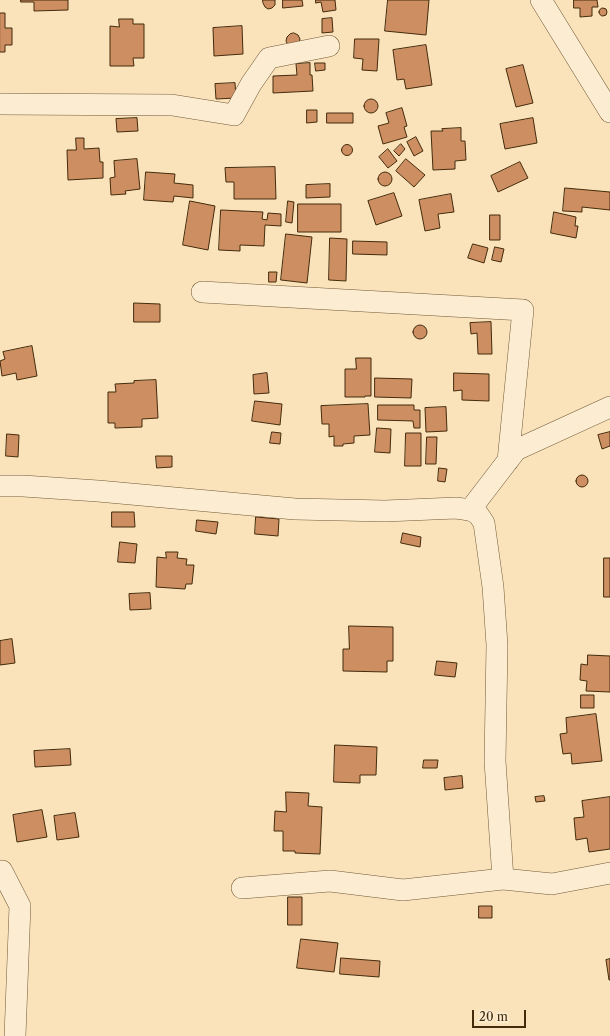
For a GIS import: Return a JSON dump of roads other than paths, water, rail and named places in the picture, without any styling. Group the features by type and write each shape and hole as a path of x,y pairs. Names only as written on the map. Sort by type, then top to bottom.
{"street":[{"path":"541,0 610,112"},
{"path":"0,104 172,104 234,115 251,84 269,58 329,46"},
{"path":"202,292 523,310 508,461"},
{"path":"470,510 516,450 610,407"},
{"path":"0,486 98,491 295,509 386,512 456,508 470,510 478,514 484,523 497,644 495,761 503,879"},
{"path":"0,871 2,871 20,906 15,1036"},
{"path":"242,888 330,881 403,890 503,879 552,884 610,872"}]}
